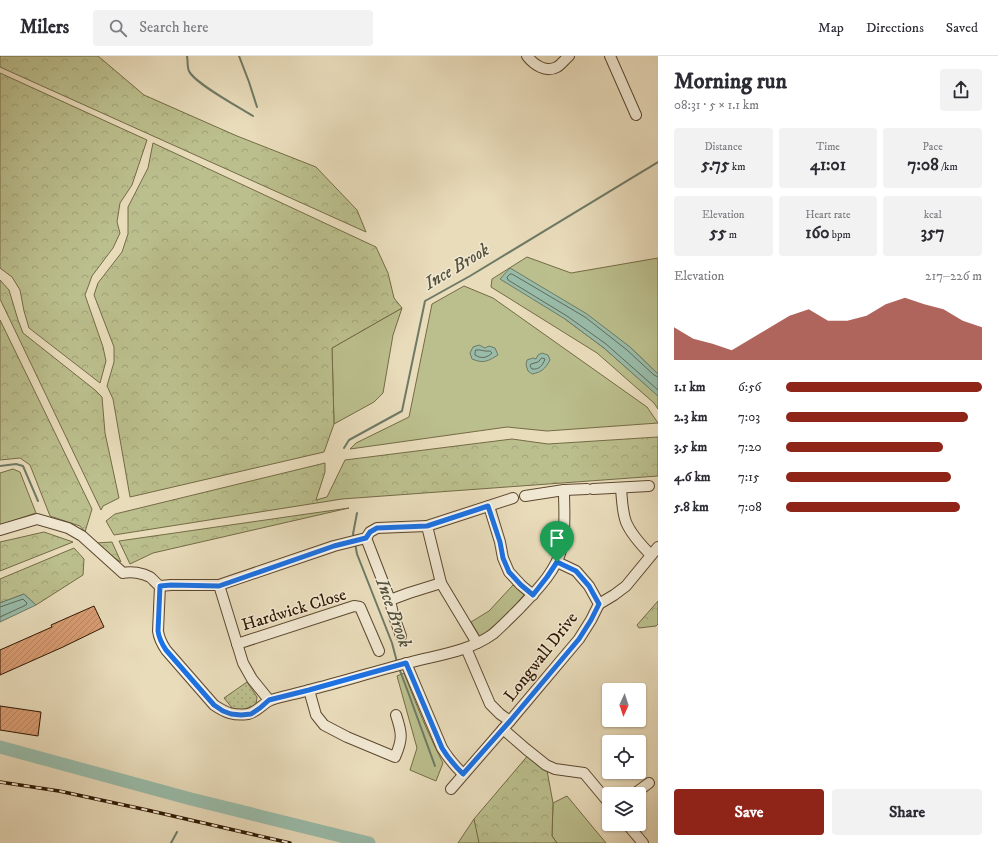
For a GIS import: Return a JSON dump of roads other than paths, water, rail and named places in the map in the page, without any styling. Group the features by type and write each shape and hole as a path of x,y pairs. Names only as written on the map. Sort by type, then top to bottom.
{"street":[{"path":"527,56 536,65 545,69 550,69 558,66 569,56"},
{"path":"610,56 635,112 644,105"},
{"path":"525,496 564,490 648,486"},
{"path":"621,488 626,523 638,541 651,555"},
{"path":"160,586 158,631 159,638 166,650 214,705 231,714 251,714 269,700 466,648 492,634 506,623 533,595 557,562 562,548 564,534 564,490"},
{"path":"0,530 37,519 68,528 82,536 123,573 128,572 148,576 160,586 219,586 334,546 364,538 377,528 427,526 513,498"},
{"path":"488,506 500,542 503,558 509,572 533,595"},
{"path":"427,526 441,583 477,643"},
{"path":"364,538 390,600 400,636"},
{"path":"599,604 626,586 658,547"},
{"name":"Longwall Drive","path":"451,788 579,639 599,604 589,586 576,571 557,562"},
{"path":"390,600 441,583"},
{"path":"219,586 243,664 252,679 269,700"},
{"name":"Hardwick Close","path":"238,644 354,606 360,607 380,650"},
{"path":"466,648 490,704 510,721"},
{"path":"404,664 442,748 463,774"},
{"path":"309,690 316,715 324,725 347,737 395,757 401,738 396,715"},
{"path":"503,729 546,765 555,769 584,773 602,795"},
{"path":"644,787 649,783"},
{"path":"633,831 643,843"}],"water":[{"path":"510,268 587,314 630,347 658,374 658,396 604,348 565,319 500,279"},
{"path":"479,345 485,348 489,346 495,348 498,355 486,361 472,359 470,353 473,347"},
{"path":"542,353 548,355 550,360 543,370 532,374 528,371 526,365 527,360 533,358 536,359 538,355"},
{"path":"24,594 36,605 0,622 0,603"}],"waterway":[{"path":"187,56 188,69 199,82 253,116"},
{"path":"239,56 257,107"},
{"name":"Ince Brook","path":"344,448 349,440 402,411 425,301 470,276 658,162"},
{"path":"0,466 16,464 23,466 38,501"},
{"name":"Ince Brook","path":"354,537 353,534 357,513"},
{"name":"Ince Brook","path":"355,543 357,554 392,643 397,662"},
{"name":"Ince Brook","path":"399,668 435,766"},
{"path":"0,747 191,799 369,843"},
{"name":"Ince Brook","path":"171,843 177,832"}],"railway":[{"path":"0,782 59,791 290,843"}]}
